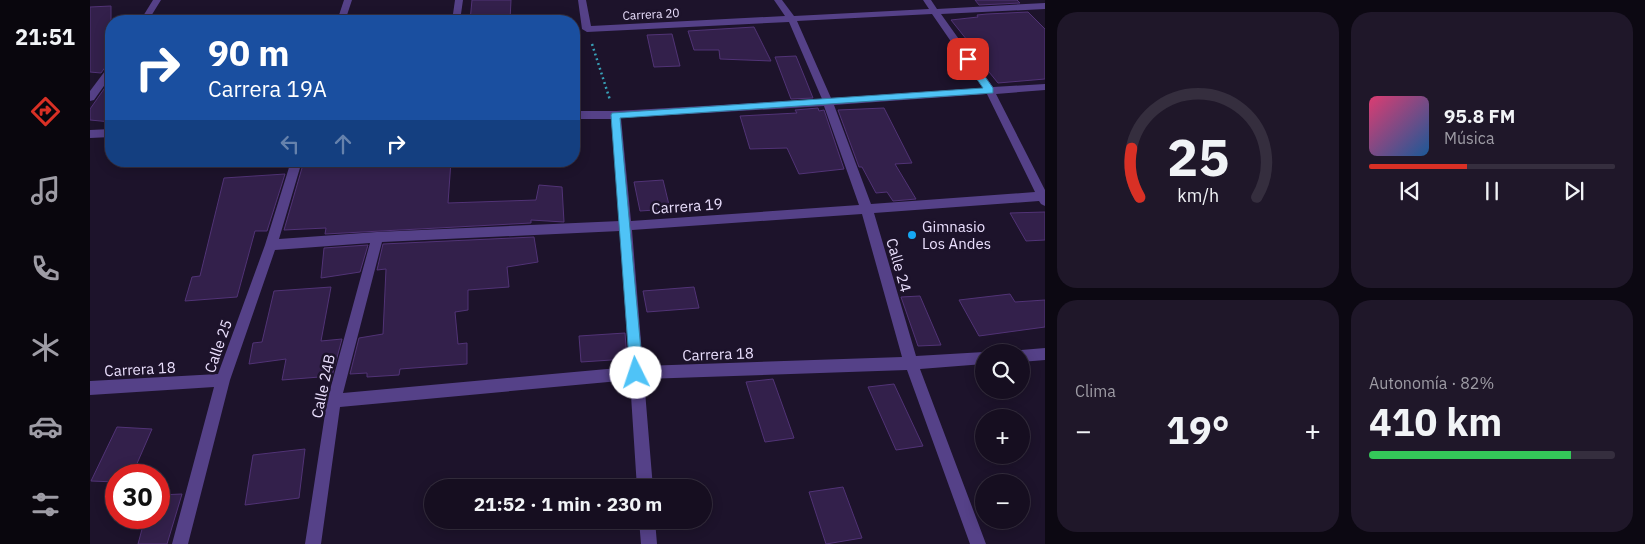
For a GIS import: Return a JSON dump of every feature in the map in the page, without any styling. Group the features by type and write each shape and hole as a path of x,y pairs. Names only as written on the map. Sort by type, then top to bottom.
{"street":[{"path":"148,15 157,0"},
{"path":"343,15 348,0"},
{"path":"457,15 459,0"},
{"path":"582,0 587,29"},
{"name":"Calle 24","path":"778,0 792,19 828,102 867,210 911,363 978,544"},
{"path":"927,0 990,91 1044,198"},
{"name":"Carrera 20","path":"587,29 1045,6"},
{"path":"90,98 105,77"},
{"path":"580,115 616,115 1045,87"},
{"path":"616,115 644,479"},
{"path":"90,134 105,133"},
{"name":"Calle 25","path":"180,544 223,380 271,245 295,167"},
{"name":"Carrera 19","path":"271,245 377,237 626,226 1044,198"},
{"name":"Calle 24B","path":"313,544 334,400 377,237"},
{"path":"1030,355 1045,354"},
{"name":"Carrera 18","path":"334,400 636,373 911,363 975,359"},
{"name":"Carrera 18","path":"90,388 223,380"},
{"path":"648,529 649,544"}],"path":[{"path":"587,29 616,115"}],"building":[{"path":"472,0 511,0 510,15 471,15"},
{"path":"975,0 1017,0 1020,3 979,5"},
{"path":"111,6 111,15 105,15 105,67 101,73 90,72 90,7"},
{"path":"1028,12 1045,29 1045,79 998,83 971,50 975,50 951,20 978,17 977,15"},
{"path":"754,27 771,61 720,59 719,50 694,50 688,31"},
{"path":"672,34 680,66 654,67 647,35"},
{"path":"796,56 813,98 791,99 775,57"},
{"path":"105,88 105,121 90,120 90,109"},
{"path":"818,108 819,111 824,110 844,169 799,174 787,148 750,149 740,116 797,113 795,110"},
{"path":"884,108 912,163 895,164 916,199 893,201 887,192 876,193 862,167 859,167 838,110"},
{"path":"302,167 451,167 448,203 536,200 539,185 562,187 564,222 531,220 531,223 325,234 326,228 284,230"},
{"path":"285,174 267,231 255,231 237,297 185,301 192,277 200,276 224,178"},
{"path":"663,180 670,209 640,211 634,182"},
{"path":"1045,212 1045,240 1026,241 1010,213"},
{"path":"534,237 538,262 507,267 509,287 468,290 468,310 455,312 458,344 467,343 467,364 400,369 399,375 367,377 367,373 350,374 359,338 383,334 386,269 377,270 383,244"},
{"path":"368,245 360,272 321,278 324,248"},
{"path":"331,287 321,341 342,339 332,376 282,380 286,359 249,364 253,343 262,342 274,291"},
{"path":"694,287 699,308 647,312 643,291"},
{"path":"1010,294 1015,302 1045,300 1045,327 979,336 959,300"},
{"path":"920,296 941,345 918,346 901,297"},
{"path":"625,333 627,359 581,362 579,336"},
{"path":"773,379 794,438 765,442 746,382"},
{"path":"894,384 923,446 896,450 868,387"},
{"path":"117,427 152,429 137,464 105,464 105,482 91,481"},
{"path":"305,449 299,498 245,505 253,455"},
{"path":"843,487 862,538 826,544 809,492"},
{"path":"182,494 167,544 138,544 142,529 170,529 170,495"}],"place":[{"name":"Gimnasio Los Andes","path":"912,235"}],"route":[{"path":"636,373 616,115 990,91 968,59"}]}
